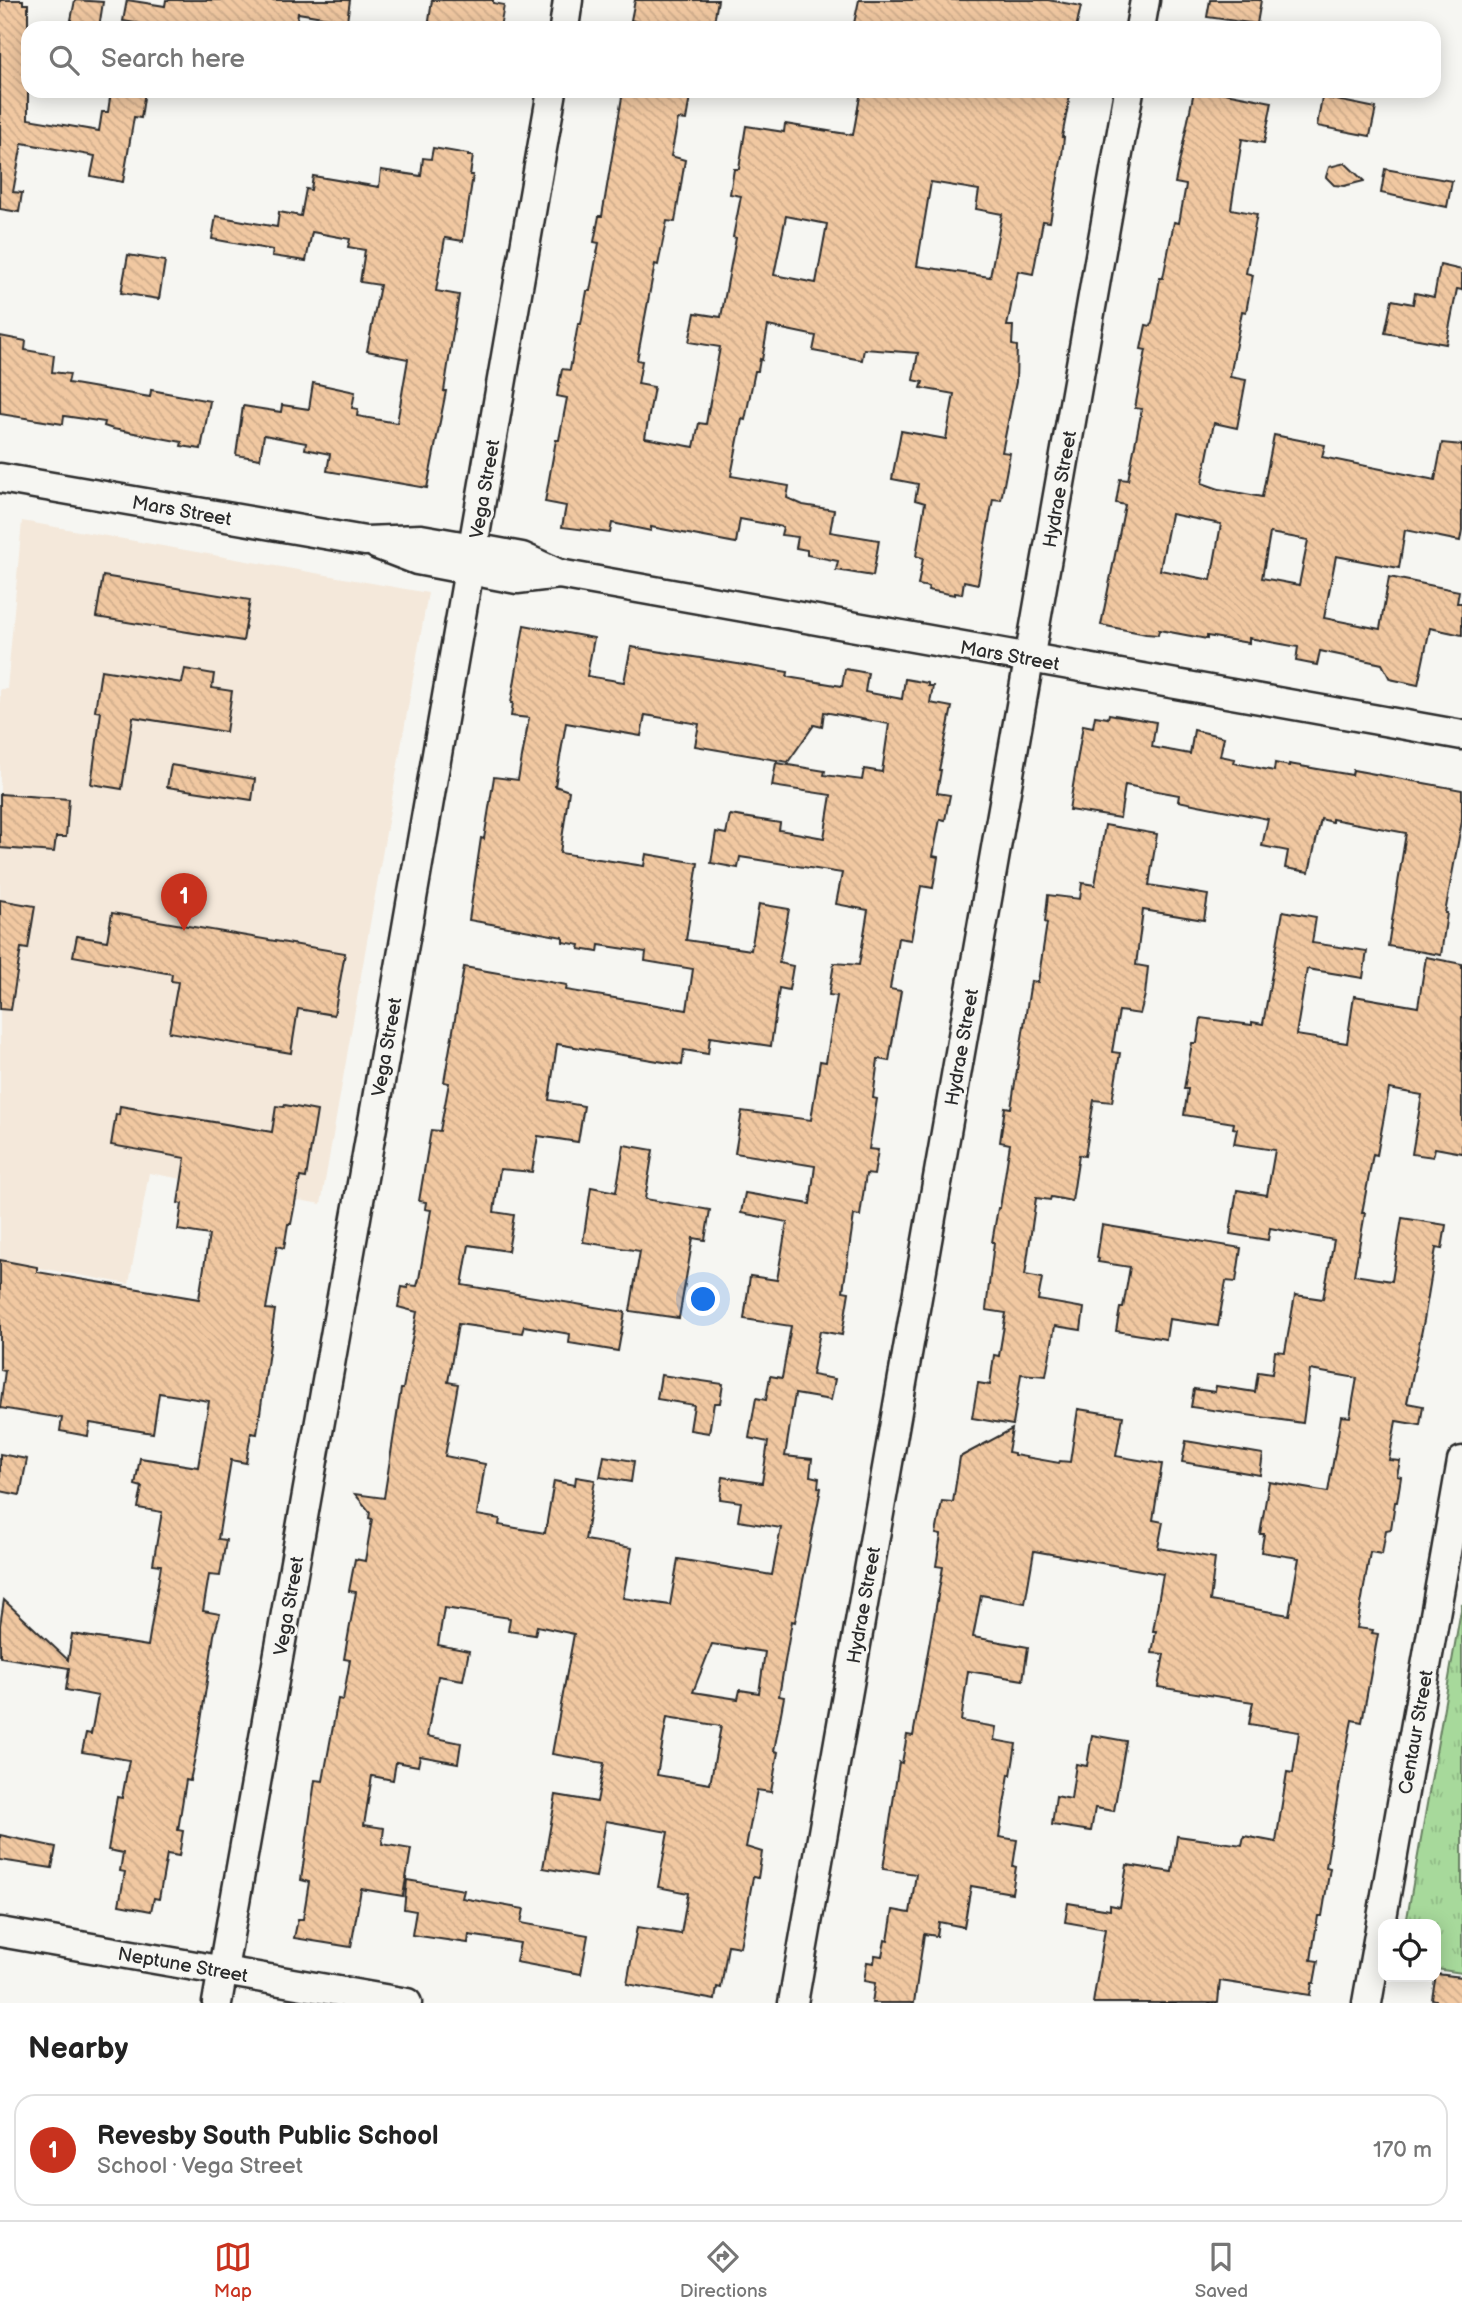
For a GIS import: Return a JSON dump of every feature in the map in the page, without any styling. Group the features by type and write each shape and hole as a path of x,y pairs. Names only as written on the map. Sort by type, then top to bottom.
{"street":[{"path":"565,21 568,0"},
{"path":"1141,21 1145,0"},
{"name":"Vega Street","path":"217,2003 551,98"},
{"name":"Hydrae Street","path":"793,2003 1128,98"},
{"name":"Mars Street","path":"0,478 365,541 421,539 472,559 522,557 559,574 1462,735"},
{"name":"Centaur Street","path":"1367,2003 1462,1461"},
{"name":"Neptune Street","path":"0,1932 407,2003"}],"shaded area":[{"path":"22,521 428,593 321,1204 149,1173 129,1284 0,1261 0,689 7,689"}],"green space":[{"path":"1462,1604 1462,1973 1441,1970 1441,1919 1407,1919"}],"building":[{"path":"0,0 23,0 23,4 28,4 28,21 21,21 21,98 28,98 28,119 99,131 102,112 108,112 110,98 144,98 141,118 134,117 123,182 91,176 95,156 22,143 13,192 22,193 19,212 0,209"},
{"path":"75,0 103,2 100,21 71,21"},
{"path":"127,0 165,6 166,0 350,0 347,21 298,13 297,21 123,21"},
{"path":"432,0 493,0 493,3 504,5 501,21 429,21"},
{"path":"635,0 718,0 714,21 631,20"},
{"path":"859,0 1048,0 1081,6 1078,21 854,21"},
{"path":"1210,0 1261,0 1258,21 1207,17"},
{"path":"622,98 690,98 686,120 678,119 671,156 685,160 675,222 667,221 658,265 655,264 637,360 642,361 638,384 654,387 645,438 694,447 699,423 706,424 720,347 689,342 695,313 721,317 741,196 730,194 734,169 739,169 746,126 784,132 785,124 853,135 860,98 1069,98 1050,222 1043,221 1033,274 1018,271 1007,326 1013,326 1012,345 1017,346 1016,382 1002,452 1010,453 1001,500 993,499 978,584 964,581 962,594 955,595 928,590 929,587 918,585 923,558 916,556 925,503 915,500 918,484 892,479 901,431 946,439 954,394 921,388 923,382 913,380 918,353 864,349 862,360 813,351 816,336 768,326 762,360 760,359 758,371 755,371 745,420 742,419 731,476 789,486 787,498 803,505 834,510 830,532 879,540 873,576 836,570 838,561 807,555 807,550 796,548 798,537 781,535 783,527 740,519 736,543 651,527 651,531 612,523 610,533 562,527 566,506 545,502 567,398 557,396 562,369 570,370 578,324 581,324 587,291 590,291 599,243 594,242 599,216 602,216","holes":["931,182 979,190 976,209 1002,214 990,277 917,266","786,216 827,224 816,283 774,275"]},
{"path":"1193,98 1251,98 1272,102 1264,143 1242,139 1231,209 1257,214 1246,273 1253,275 1246,312 1242,311 1230,377 1246,380 1237,428 1214,423 1202,483 1262,497 1274,435 1325,445 1322,457 1435,480 1442,443 1462,445 1460,541 1405,530 1399,568 1336,556 1324,618 1380,629 1389,577 1459,591 1457,603 1462,603 1462,635 1430,628 1418,685 1390,679 1382,664 1320,651 1317,665 1296,661 1298,647 1249,638 1249,643 1207,636 1207,639 1159,630 1158,635 1146,634 1101,625 1125,505 1116,503 1120,479 1128,480 1142,409 1135,408 1146,350 1141,349 1146,325 1151,326 1160,278 1163,278 1174,222 1179,223 1186,185 1175,183","holes":["1171,514 1221,524 1211,580 1160,570","1270,533 1308,540 1299,585 1262,578"]},
{"path":"1322,98 1376,108 1370,136 1317,126"},
{"path":"433,148 473,156 470,175 473,175 463,241 445,238 436,291 459,295 446,391 427,488 327,471 330,454 305,449 306,443 264,435 260,459 236,455 243,406 281,412 282,405 309,409 313,383 355,392 352,408 358,409 357,416 397,423 408,359 367,351 380,285 360,282 365,250 348,247 350,239 312,232 306,261 272,256 273,250 212,239 216,216 277,227 279,212 301,216 306,189 311,190 313,176 379,187 381,170 421,176 423,158 431,159"},
{"path":"1345,163 1364,181 1344,186 1334,185 1326,177 1329,167"},
{"path":"1385,169 1452,181 1447,207 1381,193"},
{"path":"128,255 165,261 159,299 121,293"},
{"path":"1440,265 1462,270 1462,290 1457,289 1446,344 1385,333 1392,300 1413,304 1415,293 1434,297"},
{"path":"0,336 26,341 25,350 54,355 52,372 70,374 68,383 150,397 151,390 210,401 201,449 181,446 182,442 113,429 104,426 105,422 64,416 63,424 0,414"},
{"path":"103,576 250,600 243,641 96,617"},
{"path":"524,625 594,638 587,676 624,682 631,647 788,672 787,677 842,686 845,669 868,673 865,692 902,699 905,679 928,683 928,686 933,686 930,703 952,707 937,793 950,795 945,820 940,819 933,856 938,857 933,888 921,886 911,940 898,938 890,989 901,991 889,1061 878,1059 873,1098 877,1099 869,1149 878,1150 874,1175 866,1174 860,1216 854,1215 843,1291 849,1292 842,1335 820,1331 812,1375 835,1379 831,1400 795,1394 785,1456 812,1459 810,1476 819,1478 818,1487 821,1488 795,1622 792,1621 779,1696 784,1697 774,1751 778,1752 771,1792 757,1790 746,1847 762,1852 758,1878 753,1877 740,1947 728,1945 721,1988 717,1987 715,2000 627,1984 637,1927 681,1934 688,1893 658,1887 668,1832 606,1821 596,1877 543,1868 556,1795 597,1802 604,1763 552,1754 574,1634 537,1626 535,1635 508,1631 510,1618 444,1608 438,1645 469,1651 463,1680 438,1676 427,1736 461,1743 458,1763 420,1756 418,1766 396,1762 393,1780 372,1776 364,1825 384,1828 382,1844 411,1849 403,1896 361,1889 351,1947 294,1938 298,1919 303,1919 309,1882 301,1880 315,1780 323,1781 338,1699 343,1700 350,1660 344,1659 356,1592 349,1591 355,1559 365,1561 372,1519 369,1518 370,1512 355,1494 384,1498 401,1389 417,1312 398,1307 402,1287 417,1286 419,1279 431,1210 425,1209 426,1202 419,1201 431,1130 440,1131 449,1083 444,1082 464,967 567,985 566,990 687,1010 693,969 645,961 646,952 599,945 598,952 579,949 580,945 563,942 563,937 469,920 481,838 484,839 494,777 518,780 529,718 511,716","holes":["824,712 889,724 882,772 864,769 862,780 824,775 825,771 776,763 772,786 831,795 824,838 779,830 780,823 730,815 726,834 716,832 711,863 738,868 740,857 842,873 836,904 868,910 859,965 834,963 829,995 837,996 826,1062 820,1061 811,1120 742,1111 735,1153 815,1166 810,1204 745,1193 741,1213 787,1222 777,1280 750,1276 744,1319 791,1326 782,1378 770,1376 766,1400 756,1398 749,1438 768,1442 762,1483 723,1477 720,1499 741,1502 738,1521 781,1528 772,1575 678,1559 670,1605 623,1598 632,1548 585,1540 595,1480 576,1477 575,1485 554,1481 545,1533 499,1525 500,1519 477,1515 485,1464 445,1456 458,1384 448,1382 458,1324 522,1333 524,1326 570,1334 569,1343 618,1351 625,1312 462,1285 469,1245 508,1251 514,1215 494,1212 500,1169 532,1172 538,1136 578,1142 584,1106 549,1100 557,1044 682,1065 684,1050 708,1054 710,1037 771,1046 779,988 789,990 793,966 779,963 789,909 759,904 751,950 686,940 698,863 646,854 644,866 560,853 569,791 555,786 566,723 641,736 645,715 699,724 695,746 788,762 814,725 822,727","712,1644 765,1652 759,1693 740,1690 738,1699 693,1692","667,1717 721,1726 710,1784 657,1775"]},
{"path":"185,669 214,674 212,688 232,691 226,732 133,717 122,789 91,784 101,712 95,711 101,670 182,683"},
{"path":"1109,714 1156,722 1152,747 1190,754 1194,730 1224,737 1220,756 1235,759 1234,763 1274,771 1275,763 1352,775 1353,770 1462,790 1462,821 1445,913 1441,955 1388,946 1406,833 1321,819 1309,872 1285,868 1288,851 1262,846 1268,819 1178,801 1179,795 1125,785 1120,818 1069,810 1083,725 1093,727 1095,716 1108,718"},
{"path":"171,765 255,779 252,800 167,787"},
{"path":"0,794 69,799 66,837 56,837 54,852 0,848"},
{"path":"1105,825 1157,834 1149,885 1208,895 1204,920 1143,910 1136,965 1148,967 1145,995 1140,1014 1119,1011 1112,1052 1120,1053 1112,1102 1094,1100 1085,1156 1079,1155 1072,1201 1051,1197 1050,1200 1036,1198 1025,1275 1042,1278 1038,1300 1084,1308 1081,1330 1055,1326 1046,1376 1021,1374 1013,1425 972,1418 978,1383 990,1385 994,1355 999,1356 1006,1313 986,1310 992,1242 1010,1144 1000,1142 1005,1107 1011,1108 1031,981 1038,982 1047,923 1048,895 1080,899 1082,883 1095,885"},
{"path":"0,900 35,906 28,949 21,948 11,1010 0,1009"},
{"path":"1283,911 1316,917 1312,943 1367,951 1363,978 1307,969 1296,1035 1347,1043 1354,996 1418,1007 1426,957 1462,964 1462,1153 1435,1148 1433,1157 1412,1154 1422,1095 1389,1089 1377,1155 1373,1154 1362,1213 1365,1213 1354,1275 1392,1281 1402,1218 1446,1225 1442,1249 1436,1248 1407,1403 1423,1406 1420,1425 1396,1421 1389,1460 1400,1461 1397,1476 1401,1477 1397,1502 1391,1529 1386,1530 1382,1554 1370,1552 1357,1628 1373,1630 1372,1633 1378,1634 1362,1722 1352,1720 1341,1776 1326,1867 1330,1868 1311,1960 1318,1961 1310,1995 1220,1981 1218,2003 1093,2003 1105,1929 1065,1922 1068,1903 1110,1910 1110,1905 1120,1907 1127,1865 1172,1872 1177,1836 1242,1845 1244,1836 1276,1842 1287,1772 1293,1773 1299,1732 1249,1724 1253,1702 1158,1687 1164,1654 1152,1653 1163,1574 1034,1551 1025,1603 981,1595 973,1637 1028,1647 1023,1680 968,1671 961,1721 996,1727 994,1740 1016,1744 999,1837 1017,1840 1012,1893 971,1886 964,1927 939,1922 937,1936 924,1934 914,2003 872,2003 875,1983 864,1981 867,1962 874,1963 875,1955 882,1956 885,1940 888,1941 893,1910 910,1913 916,1874 883,1869 899,1762 902,1763 907,1735 913,1736 943,1567 936,1566 941,1535 936,1534 942,1501 953,1502 960,1457 1012,1429 1008,1452 1059,1463 1070,1462 1078,1409 1123,1416 1116,1456 1162,1464 1153,1520 1163,1522 1158,1548 1215,1558 1210,1601 1289,1615 1299,1558 1261,1552 1264,1534 1260,1534 1269,1482 1328,1492 1341,1416 1350,1417 1357,1378 1310,1370 1303,1423 1191,1407 1194,1389 1215,1392 1216,1386 1255,1392 1258,1372 1272,1374 1275,1351 1285,1352 1295,1295 1323,1299 1334,1240 1270,1228 1268,1240 1230,1234 1237,1190 1267,1195 1275,1150 1234,1144 1237,1129 1233,1128 1234,1123 1184,1115 1188,1089 1184,1089 1192,1043 1197,1043 1201,1018 1263,1024"},
{"path":"112,913 345,953 334,1015 298,1009 291,1053 169,1032 178,982 171,981 172,974 73,956 77,936 107,941"},
{"path":"120,1106 272,1132 276,1106 317,1111 306,1178 300,1177 284,1248 277,1246 266,1309 275,1310 257,1434 251,1433 246,1463 231,1460 218,1539 226,1540 220,1576 209,1575 203,1611 220,1614 214,1635 197,1747 190,1781 186,1780 178,1830 183,1831 179,1856 167,1854 159,1899 154,1898 151,1911 119,1905 125,1872 120,1871 123,1853 108,1850 117,1797 122,1798 129,1760 82,1752 86,1733 91,1734 98,1696 66,1690 69,1668 0,1657 0,1625 4,1600 68,1660 72,1634 148,1646 161,1565 153,1564 162,1512 138,1508 142,1487 135,1485 140,1458 198,1467 209,1401 159,1393 153,1433 90,1423 88,1436 60,1431 62,1418 0,1408 5,1371 0,1370 0,1260 37,1267 37,1272 199,1299 209,1235 178,1230 182,1204 178,1203 185,1158 111,1145 116,1114 119,1115"},
{"path":"624,1145 653,1150 645,1199 710,1210 705,1240 693,1238 679,1318 630,1311 640,1251 583,1242 591,1187 616,1192"},
{"path":"1102,1225 1241,1248 1236,1282 1226,1281 1218,1326 1169,1319 1166,1339 1116,1331 1130,1267 1098,1262"},
{"path":"661,1375 723,1384 720,1403 714,1403 709,1433 690,1430 694,1405 657,1399"},
{"path":"1186,1441 1263,1454 1260,1475 1182,1462"},
{"path":"0,1454 27,1459 20,1495 0,1491"},
{"path":"604,1456 634,1461 631,1482 600,1477"},
{"path":"1092,1735 1126,1741 1114,1811 1095,1808 1091,1831 1052,1825 1056,1796 1071,1799 1076,1764 1087,1766"},
{"path":"0,1835 56,1847 52,1868 0,1860"},
{"path":"407,1880 464,1890 462,1898 524,1909 521,1923 588,1935 581,1974 516,1962 520,1943 469,1935 468,1943 412,1935 416,1911 404,1909"},
{"path":"1441,1975 1462,1977 1462,2003 1436,2003 1436,2000 1432,1999 1435,1982 1441,1982"}],"place":[{"name":"Revesby South Public School","path":"184,931"}]}
